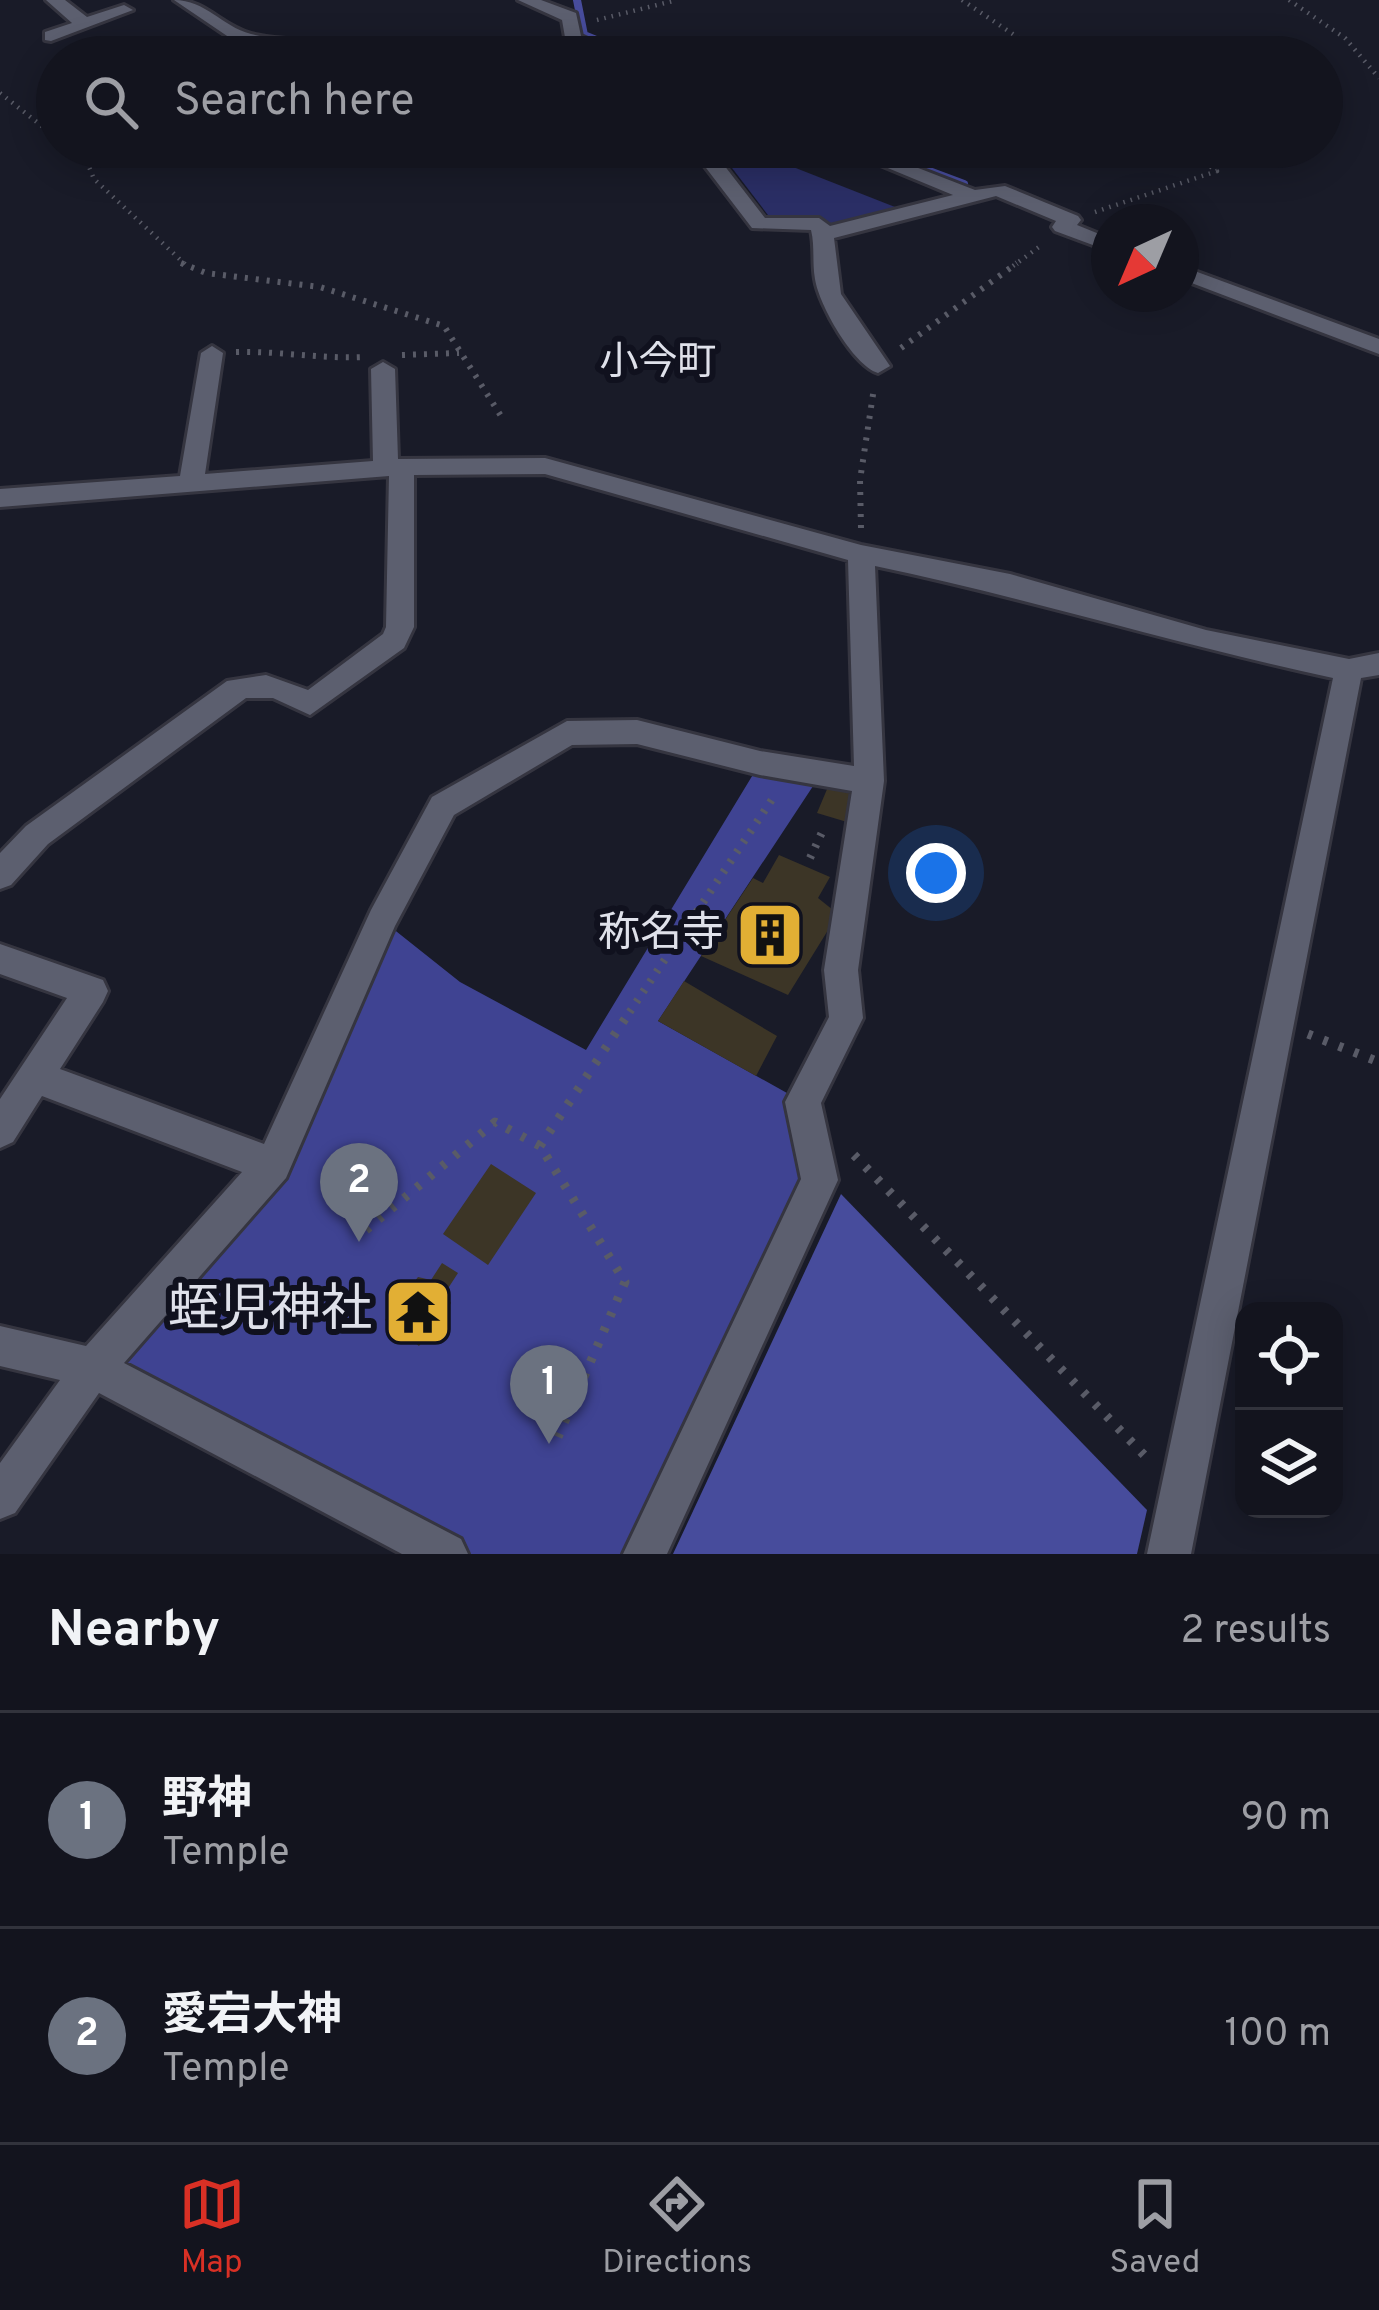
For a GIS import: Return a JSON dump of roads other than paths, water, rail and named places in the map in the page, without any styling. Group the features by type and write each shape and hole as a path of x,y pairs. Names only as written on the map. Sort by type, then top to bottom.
{"street":[{"path":"54,0 85,24"},
{"path":"182,0 239,36"},
{"path":"526,0 570,16 572,36"},
{"path":"51,36 124,10"},
{"path":"716,168 759,224 819,224 825,234 826,281 846,328 878,365"},
{"path":"902,168 973,196"},
{"path":"825,234 998,190 1091,236"},
{"path":"1199,279 1379,347"},
{"path":"191,485 212,353"},
{"path":"0,875 37,835 238,689 253,684 281,688 310,704 394,641 400,627 394,468 381,360"},
{"path":"0,498 394,468 544,466 861,554 1010,584 1206,640 1364,667 1277,1022 1169,1554"},
{"path":"645,1554 820,1180 802,1102 846,1018 842,970 868,781 861,554"},
{"path":"0,1498 93,1368 273,1165 382,920 443,806 567,733 637,732 792,769 868,781"},
{"path":"0,959 91,991 0,1130"},
{"path":"34,1077 273,1165"},
{"path":"0,1346 93,1368 446,1554"}],"waterway":[{"path":"577,0 586,36"},
{"path":"921,168 964,184"}],"place":[{"name":"称名寺","path":"770,935"},
{"name":"愛宕大神","path":"359,1242"},
{"name":"蛭児神社","path":"418,1312"},
{"name":"野神","path":"549,1444"}],"district":[{"name":"小今町","path":"658,364"}]}
